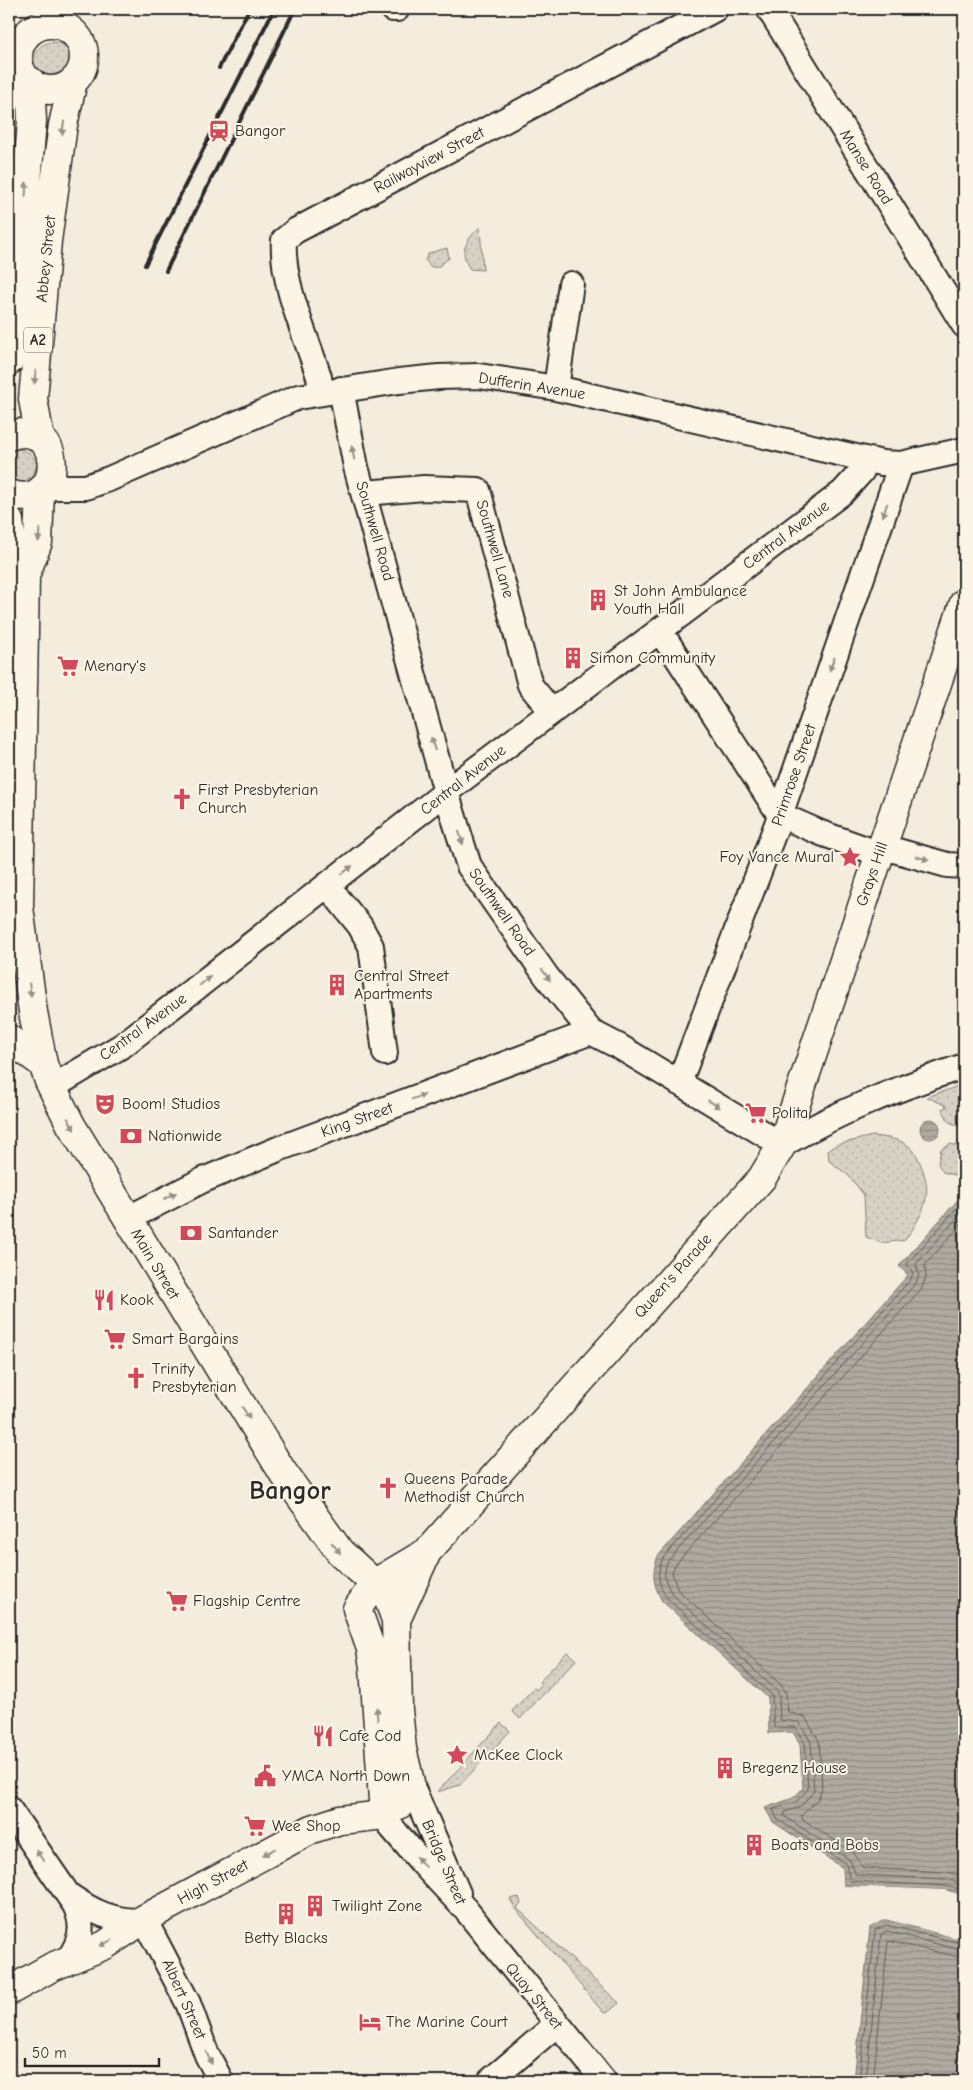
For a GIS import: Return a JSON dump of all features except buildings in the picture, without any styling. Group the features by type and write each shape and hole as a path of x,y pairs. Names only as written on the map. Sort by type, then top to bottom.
{"main road":[{"name":"A2","path":"30,81 23,73 19,63 19,52 27,35 33,9"},
{"name":"A2","path":"74,9 79,40 83,50 83,64 74,80"},
{"path":"27,35 39,26 54,24 73,32 79,40"},
{"path":"30,81 47,89 66,86 74,80"},
{"name":"Abbey Street","path":"40,439 33,399 48,241 63,124 74,80"},
{"name":"Abbey Street","path":"9,361 19,282 32,121 30,81"},
{"path":"9,436 24,433 40,439"},
{"name":"A2","path":"40,439 50,451 46,482"},
{"path":"9,494 23,497 46,482"},
{"name":"Main Street","path":"46,482 38,542 25,576 15,722 19,907 34,1018 46,1072 71,1125 282,1472 315,1521 340,1552 387,1595 396,1620"},
{"name":"Main Street","path":"9,521 11,540 25,576"},
{"name":"Grays Hill","path":"782,1146 964,603"},
{"name":"Main Street","path":"9,981 19,907"},
{"path":"9,1039 46,1072"},
{"name":"Queen's Parade","path":"428,1552 762,1178 782,1146"},
{"path":"384,1815 374,1667 366,1634 357,1612 364,1597 375,1583 428,1552"},
{"name":"Bridge Street","path":"410,1782 402,1748 398,1710 396,1620 428,1552"},
{"name":"High Street","path":"9,1991 68,1960 105,1945 142,1920 312,1829 340,1820 384,1815 407,1799 410,1782"}],"street":[{"name":"Railwayview Street","path":"331,390 319,377 290,286 283,253 284,240 295,231 715,9"},
{"name":"Manse Road","path":"775,11 964,325"},
{"path":"556,388 571,284"},
{"name":"Dufferin Avenue","path":"46,482 75,476 109,480 298,397 399,380 480,376 556,388 864,460 901,464 964,450"},
{"name":"Southwell Road","path":"331,390 365,493 446,792 469,866 547,976 591,1032 680,1083 782,1146"},
{"name":"Central Avenue","path":"46,1072 61,1082 123,1046 446,792 843,492 862,471 864,460"},
{"name":"Primrose Street","path":"680,1083 780,814 901,464"},
{"name":"Southwell Lane","path":"365,493 424,488 478,490 530,685 552,712"},
{"path":"660,630 780,814 821,834 869,850 894,850 948,865 964,866"},
{"path":"327,885 360,926 371,946 385,1053"},
{"name":"King Street","path":"127,1219 201,1181 278,1149 591,1032"},
{"name":"Queen's Parade","path":"782,1146 834,1117 906,1087 964,1066"},
{"name":"Bridge Street","path":"410,1782 466,1910"},
{"path":"9,1810 75,1905 82,1926 77,1948 68,1960"},
{"name":"Bridge Street","path":"384,1815 411,1850 466,1910"},
{"path":"68,1895 104,1916 124,1921 142,1920"},
{"name":"Quay Street","path":"466,1910 604,2081"},
{"name":"Albert Street","path":"142,1920 188,2003 207,2055 221,2081"},
{"path":"490,2081 557,2024"}],"shaded area":[{"path":"53,42 66,48 72,61 66,74 53,80 40,74 34,61 40,48"},
{"path":"480,227 483,270 470,269 466,263 465,246"},
{"path":"447,248 449,258 438,267 431,267 425,260 429,253"},
{"path":"18,449 30,454 37,465 31,478 20,483 9,478 9,453"},
{"path":"964,1084 964,1128 949,1122 942,1109 947,1106 927,1097"},
{"path":"872,1136 895,1140 909,1146 918,1158 925,1176 927,1186 925,1204 917,1222 905,1240 882,1243 866,1237 864,1195 849,1176 829,1161 828,1150 836,1145"},
{"path":"951,1144 964,1148 964,1172 957,1176 943,1172 938,1164 941,1149"},
{"path":"567,1652 576,1660 520,1719 512,1711 534,1688 536,1690 541,1685 539,1682"},
{"path":"501,1723 510,1731 460,1785 437,1792"},
{"path":"519,1897 521,1904 517,1908 619,2003 607,2013 603,2012 515,1908 510,1899"}],"water":[{"path":"930,1119 937,1122 940,1129 937,1136 930,1139 923,1136 920,1129 923,1122"},
{"path":"964,1193 964,1896 945,1890 844,1886 843,1868 773,1822 765,1808 793,1798 803,1788 800,1745 793,1732 769,1733 768,1698 662,1601 655,1584 654,1568 658,1556 908,1275 899,1266"},
{"path":"885,1919 964,1940 964,2081 854,2081 870,1927"}],"pier":[{"path":"844,1886 945,1890 964,1896 964,1898 945,1893 846,1888"},
{"path":"885,1917 964,1937 964,1940 885,1919 870,1927 869,1925"}],"railway":[{"path":"219,68 249,9"},
{"path":"145,265 274,9"},
{"path":"166,271 295,9"}],"place":[{"name":"Bangor","path":"219,131"},
{"name":"St John Ambulance Youth Hall","path":"598,600"},
{"name":"Simon Community","path":"573,658"},
{"name":"Menary's","path":"68,666"},
{"name":"First Presbyterian Church","path":"182,799"},
{"name":"Foy Vance Mural","path":"850,857"},
{"name":"Central Street Apartments","path":"337,985"},
{"name":"Boom! Studios","path":"105,1104"},
{"name":"Polita","path":"756,1113"},
{"name":"Nationwide","path":"131,1136"},
{"name":"Santander","path":"191,1233"},
{"name":"Kook","path":"104,1300"},
{"name":"Smart Bargains","path":"115,1339"},
{"name":"Trinity Presbyterian","path":"136,1378"},
{"name":"Queens Parade Methodist Church","path":"388,1488"},
{"name":"Flagship Centre","path":"177,1601"},
{"name":"Cafe Cod","path":"323,1736"},
{"name":"McKee Clock","path":"457,1755"},
{"name":"Bregenz House","path":"725,1768"},
{"name":"YMCA North Down","path":"265,1776"},
{"name":"Wee Shop","path":"255,1826"},
{"name":"Boats and Bobs","path":"754,1845"},
{"name":"Twilight Zone","path":"315,1906"},
{"name":"Betty Blacks","path":"286,1914"},
{"name":"The Marine Court","path":"370,2022"}],"district":[{"name":"Bangor","path":"290,1491"}]}
